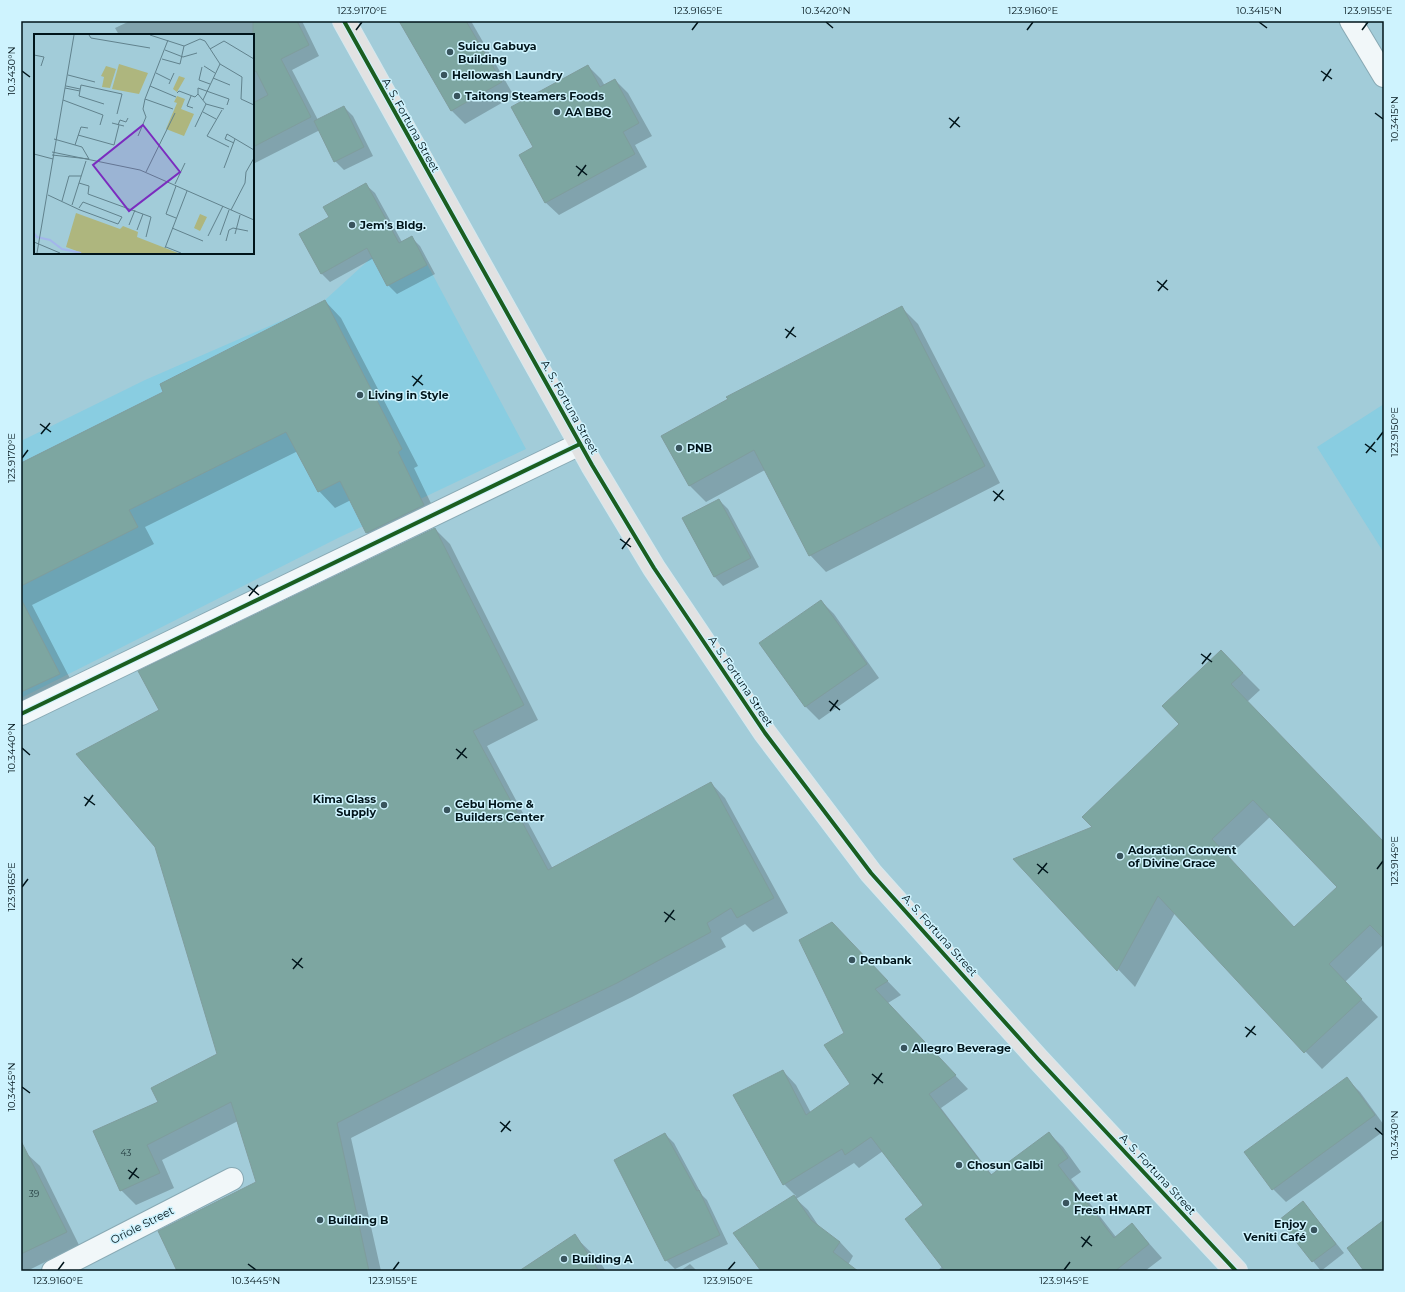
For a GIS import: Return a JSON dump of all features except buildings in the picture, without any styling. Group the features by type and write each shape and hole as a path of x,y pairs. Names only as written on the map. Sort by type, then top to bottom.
{"main road":[{"name":"A. S. Fortuna Street","path":"344,21 580,444 654,568 765,733 871,872 1037,1058 1236,1271"}],"street":[{"path":"1351,21 1384,76"},
{"path":"21,714 580,444"},
{"name":"Oriole Street","path":"53,1271 232,1179"}],"shaded area":[{"path":"412,236 526,449 338,538 21,698 21,441 145,380 290,317 325,300 372,257"},
{"path":"1384,404 1384,553 1317,447"}],"cycle path":[{"path":"344,21 592,465 654,568 765,733 871,873 1037,1058 1236,1271"},
{"path":"21,714 580,444"}],"place":[{"name":"Suicu Gabuya Building","path":"450,52"},
{"name":"Hellowash Laundry","path":"444,75"},
{"name":"Taitong Steamers Foods","path":"457,96"},
{"name":"AA BBQ","path":"557,112"},
{"name":"Jem's Bldg.","path":"352,225"},
{"name":"Living in Style","path":"360,395"},
{"name":"PNB","path":"679,448"},
{"name":"Kima Glass Supply","path":"384,805"},
{"name":"Cebu Home & Builders Center","path":"447,810"},
{"name":"Adoration Convent of Divine Grace","path":"1120,856"},
{"name":"Penbank","path":"852,960"},
{"name":"Allegro Beverage","path":"904,1048"},
{"name":"Chosun Galbi","path":"959,1165"},
{"name":"Meet at Fresh HMART","path":"1066,1203"},
{"name":"Building B","path":"320,1220"},
{"name":"Enjoy Veniti Café","path":"1314,1230"},
{"name":"Building A","path":"564,1259"}]}
